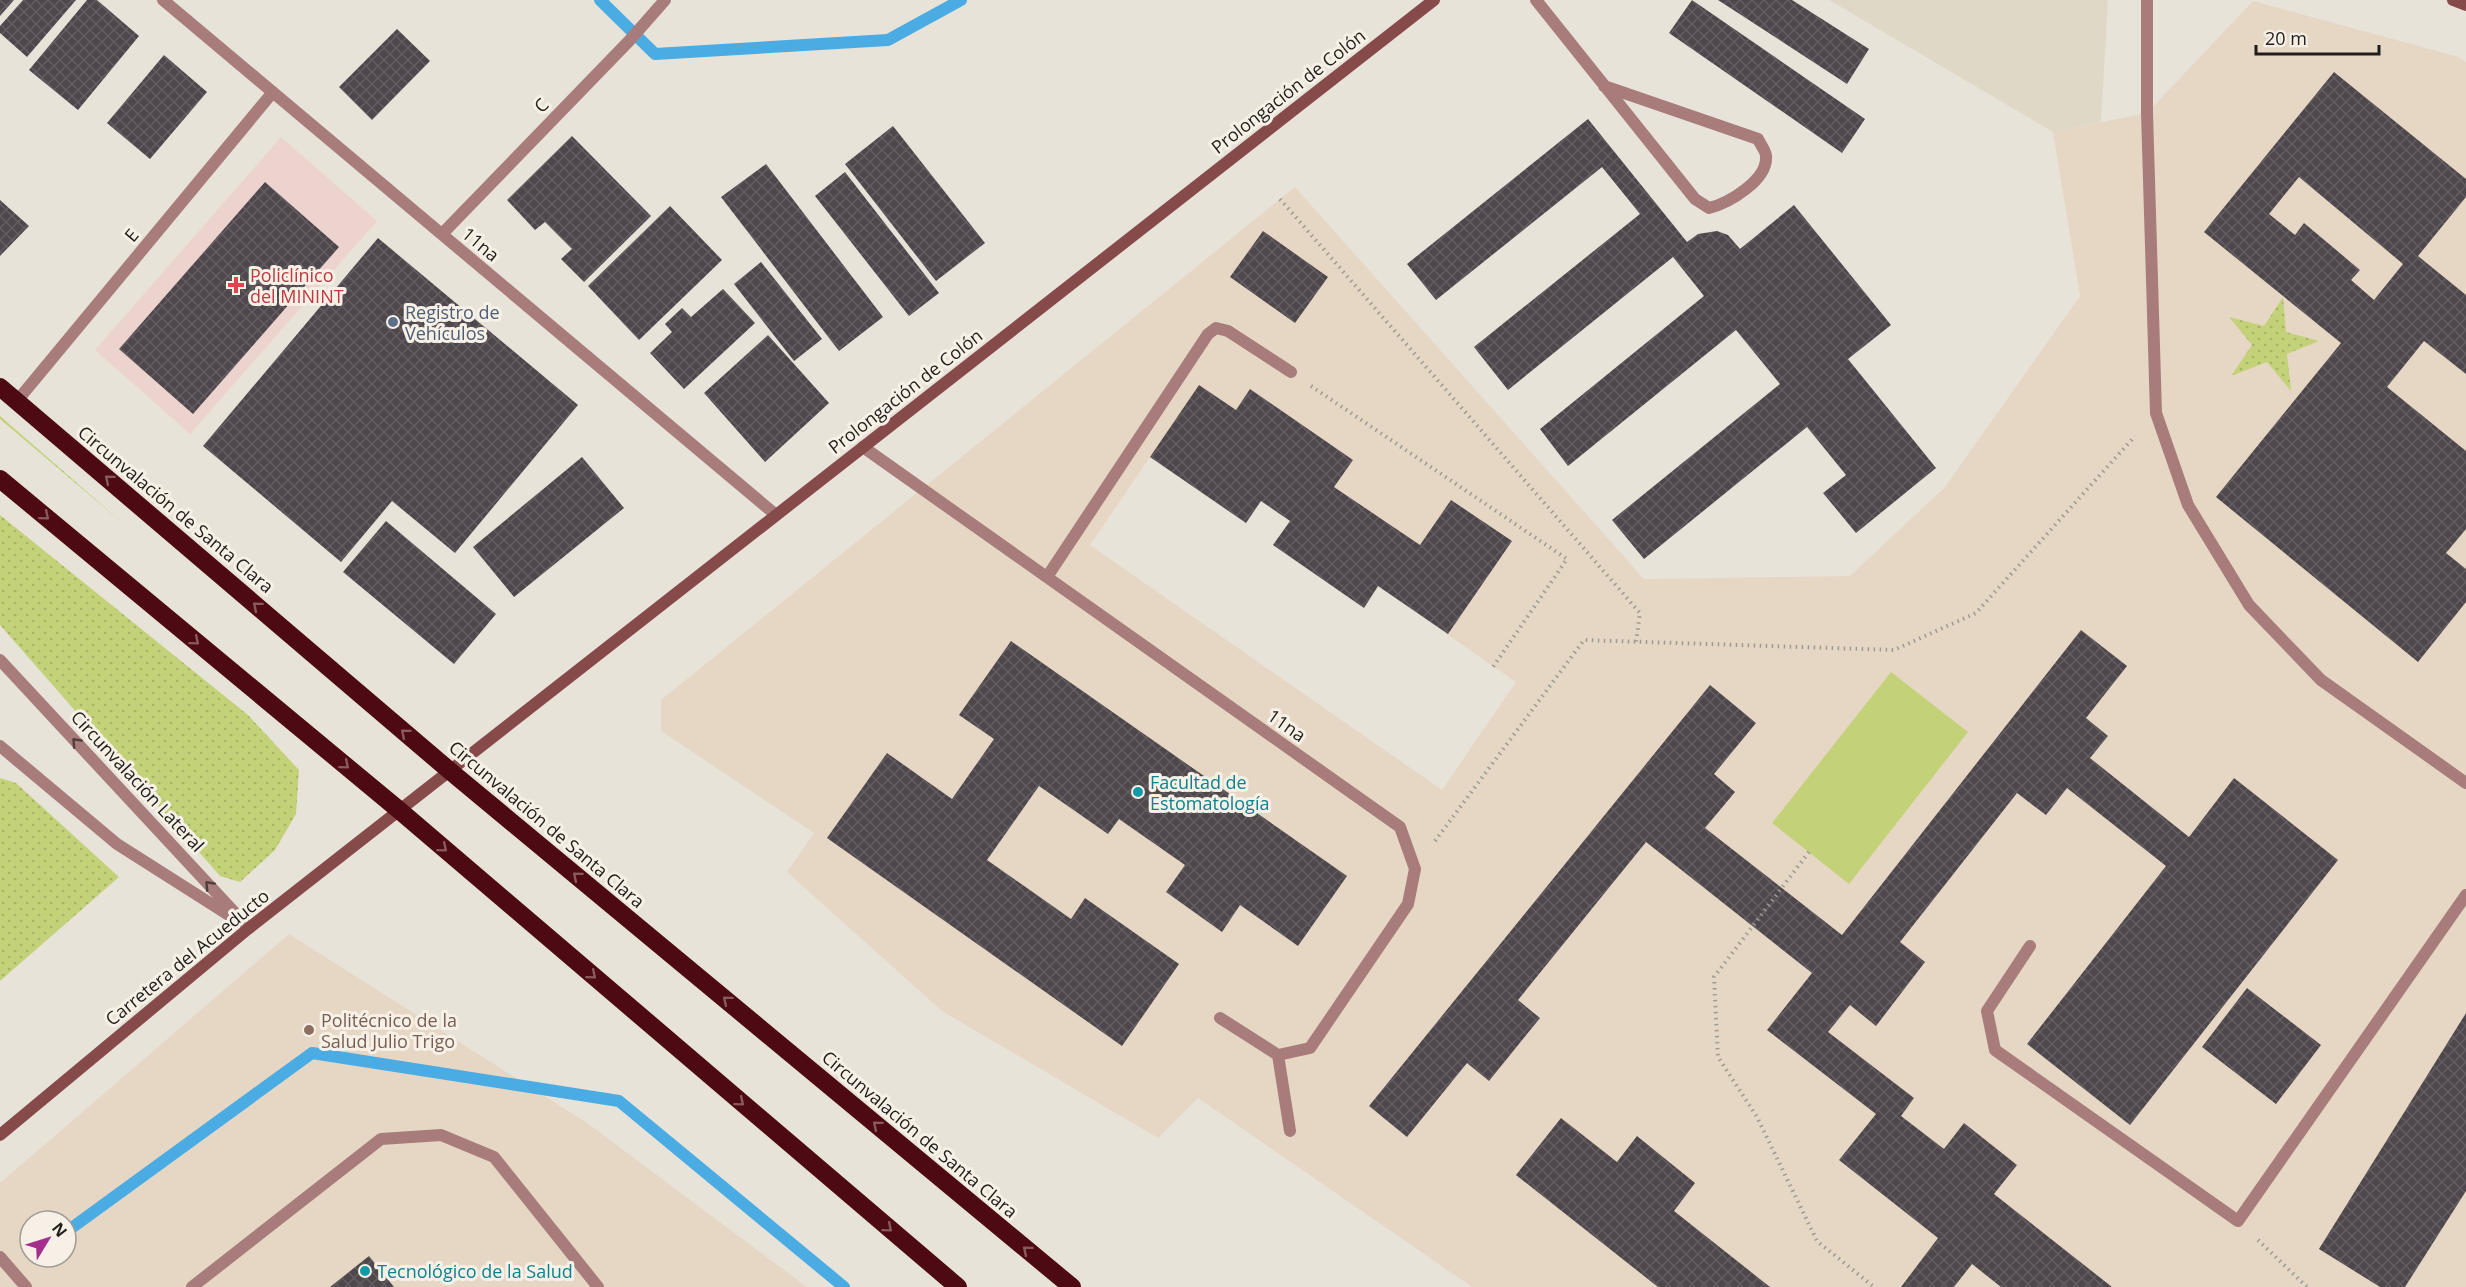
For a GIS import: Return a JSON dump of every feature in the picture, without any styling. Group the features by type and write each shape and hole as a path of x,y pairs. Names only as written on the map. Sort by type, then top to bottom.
{"highway":[{"name":"Circunvalación de Santa Clara","path":"0,387 450,771 1072,1287"},
{"path":"0,478 399,810 958,1287"}],"main road":[{"name":"Prolongación de Colón","path":"399,810 1434,0"},
{"path":"2452,0 2466,5"},
{"name":"Carretera del Acueducto","path":"0,1135 249,928 399,810"}],"street":[{"name":"11na","path":"163,0 776,515"},
{"path":"1536,0 1604,86 1695,199 1709,208 1724,204 1761,176 1766,156 1758,139 1604,86"},
{"path":"2146,0 2156,413 2188,505 2248,605 2321,680 2466,783"},
{"name":"C","path":"442,234 629,41 663,2"},
{"name":"E","path":"17,401 273,92"},
{"path":"1047,577 1208,334 1216,328 1228,331 1290,372"},
{"name":"11na","path":"863,447 1400,827 1415,869"},
{"name":"Circunvalación Lateral","path":"0,660 249,928"},
{"path":"0,746 117,844 249,928"},
{"path":"1220,1018 1278,1055 1310,1047 1408,904 1415,869"},
{"path":"2030,946 1987,1011 1995,1050 2238,1221 2466,895"},
{"path":"1278,1055 1290,1131"},
{"path":"192,1287 381,1139 441,1136 494,1157 598,1287"},
{"path":"0,1257 26,1287"}],"path":[{"path":"1280,199 1640,613 1636,642"},
{"path":"1290,372 1567,559 1493,667"},
{"path":"1415,869 1584,639 1894,650 1976,613 2156,413"},
{"path":"1809,852 1714,977 1718,1058 1757,1117 1816,1241 1874,1287"},
{"path":"2238,1221 2307,1287"}],"shaded area":[{"path":"1829,0 2108,0 2101,122 2053,132"},
{"path":"2253,1 2459,57 2466,62 2466,1287 1472,1287 1198,1098 1158,1138 942,1011 787,872 814,833 661,731 661,700 1295,187 1644,579 1850,576 1945,487 2080,296 2053,132 2147,113","holes":["1150,457 1246,523 1261,501 1290,521 1273,545 1364,608 1379,587 1516,682 1442,790 1090,545"]},
{"name":"Policlínico del MININT","path":"281,137 377,221 190,434 95,350"},
{"name":"Politécnico de la Salud Julio Trigo","path":"289,934 590,1125 807,1287 0,1287 0,1183"}],"green space":[{"path":"2283,297 2286,332 2319,341 2287,354 2291,391 2267,362 2231,376 2252,345 2229,317 2264,326"},
{"path":"0,416 125,525 0,419"},
{"path":"0,515 248,715 299,770 296,814 275,850 240,882 220,876 0,625"},
{"path":"1891,672 1968,732 1849,884 1772,823"},
{"path":"0,778 16,783 119,877 0,981"}],"building":[{"path":"0,0 14,0 0,16"},
{"path":"23,0 76,0 27,57 0,33 0,26"},
{"path":"87,0 97,0 139,36 78,110 29,70"},
{"path":"1692,0 1865,119 1842,153 1669,33"},
{"path":"1718,0 1792,0 1869,49 1847,84"},
{"path":"397,29 430,61 372,120 339,87"},
{"path":"164,55 207,92 150,159 107,123"},
{"path":"2334,72 2466,179 2466,197 2418,256 2466,295 2466,374 2424,341 2387,387 2466,451 2466,529 2446,553 2466,569 2466,602 2418,662 2216,497 2341,343 2204,232","holes":["2299,177 2403,264 2374,300 2351,280 2360,270 2304,223 2295,235 2269,214"]},
{"path":"1588,119 1687,242 1698,234 1717,231 1728,235 1740,249 1794,205 1891,325 1848,359 1936,468 1856,533 1823,493 1846,475 1807,427 1644,559 1612,520 1780,384 1736,330 1568,466 1540,429 1704,296 1673,257 1508,390 1474,347 1640,214 1602,167 1436,300 1407,264"},
{"path":"893,126 985,243 936,281 845,164"},
{"path":"572,136 651,216 584,282 561,259 572,249 545,222 535,230 507,200"},
{"path":"766,164 883,317 839,351 721,197"},
{"path":"845,172 939,293 909,316 815,196"},
{"name":"Policlínico del MININT","path":"265,182 339,247 193,414 119,349"},
{"path":"0,200 29,226 0,256"},
{"path":"670,206 722,260 639,340 588,286"},
{"path":"1263,231 1328,277 1295,323 1230,277"},
{"name":"Registro de Vehículos","path":"378,238 578,405 455,553 392,501 341,562 203,446"},
{"path":"761,262 822,339 794,361 734,284"},
{"path":"723,289 755,323 684,389 650,353 672,332 665,324 682,308 691,317"},
{"path":"768,335 829,403 765,462 704,393"},
{"path":"1199,385 1236,410 1250,389 1353,460 1334,487 1420,545 1451,500 1512,541 1448,634 1378,586 1364,608 1273,545 1290,521 1261,501 1246,523 1150,457"},
{"path":"582,457 624,508 514,597 473,547"},
{"path":"386,521 496,614 454,664 343,572"},
{"path":"2081,630 2127,666 2086,718 2108,736 2090,758 2189,837 2234,778 2338,860 2130,1125 2027,1044 2166,866 2067,788 2046,815 2017,793 1900,942 1925,962 1876,1026 1850,1005 1828,1032 1914,1098 1901,1116 1944,1149 1964,1123 2017,1165 1994,1194 2112,1287 2001,1287 1972,1264 1954,1287 1901,1287 1938,1238 1839,1160 1876,1114 1767,1030 1812,973 1646,842 1518,1000 1540,1018 1489,1081 1467,1063 1407,1137 1369,1106 1710,685 1756,723 1714,774 1735,792 1705,828 1842,935"},
{"path":"1011,641 1347,876 1298,946 1240,905 1222,932 1166,892 1185,865 1119,819 1108,834 1039,786 987,860 1071,919 1085,898 1179,964 1122,1046 827,838 887,753 952,799 994,739 959,715"},
{"path":"2247,988 2321,1045 2276,1104 2202,1047"},
{"path":"2466,1013 2466,1191 2405,1287 2380,1287 2319,1249"},
{"path":"1561,1118 1617,1162 1637,1136 1695,1183 1674,1211 1770,1287 1658,1287 1516,1175"},
{"name":"Tecnológico de la Salud","path":"369,1256 394,1287 330,1287"}],"waterway":[{"path":"600,0 655,54 888,40 961,0"},
{"path":"78,1223 312,1053 619,1101 844,1287"}],"place":[{"name":"Policlínico del MININT","path":"236,285"},
{"name":"Registro de Vehículos","path":"393,322"},
{"name":"Facultad de Estomatología","path":"1138,792"},
{"name":"Politécnico de la Salud Julio Trigo","path":"309,1030"},
{"name":"Tecnológico de la Salud","path":"365,1271"}]}
